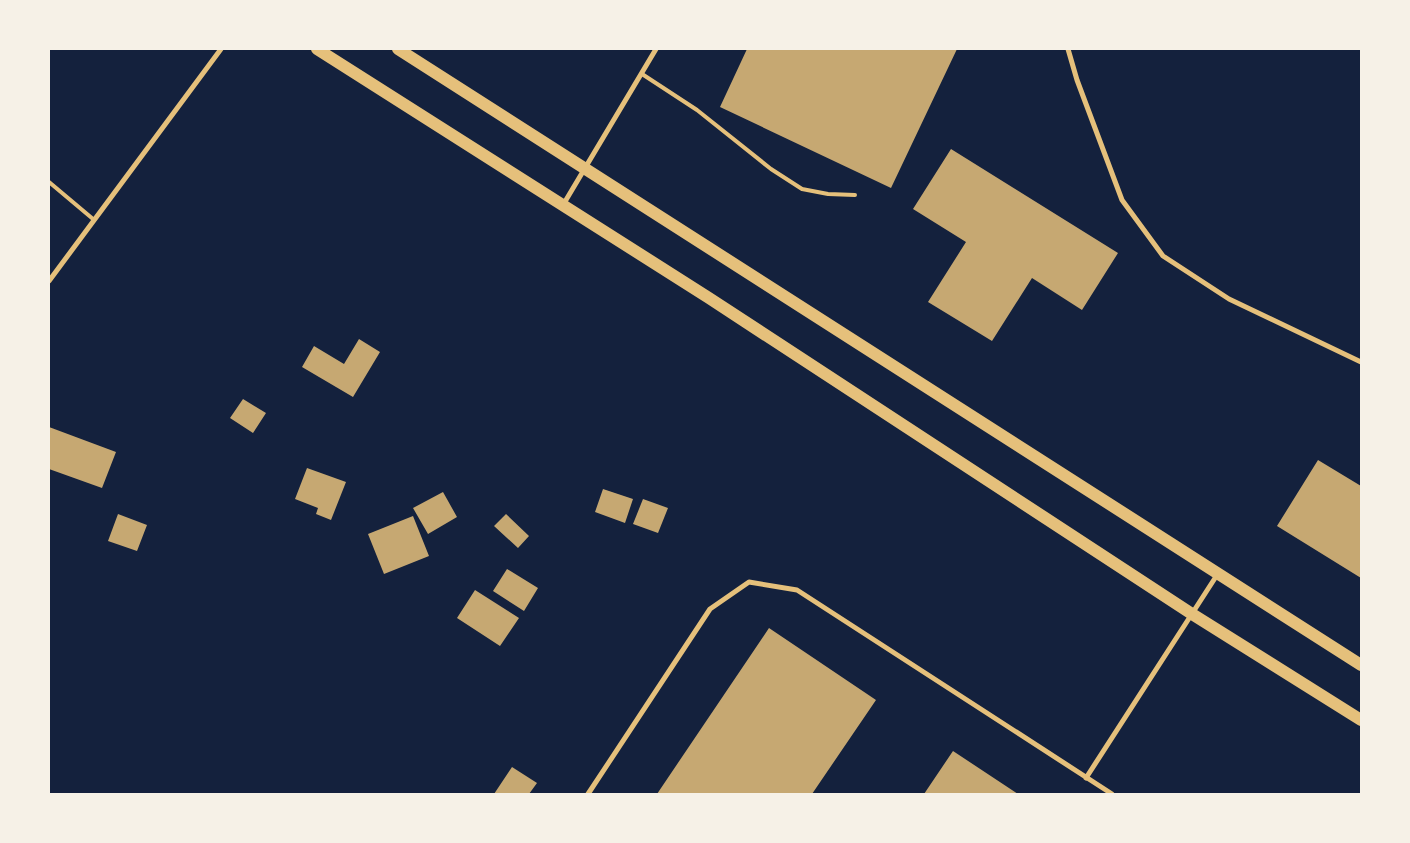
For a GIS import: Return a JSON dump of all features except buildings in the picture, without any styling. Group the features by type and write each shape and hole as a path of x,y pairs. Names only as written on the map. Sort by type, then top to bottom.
{"main road":[{"path":"317,49 709,298 1192,614 1361,720"},
{"path":"398,49 1361,665"}],"street":[{"path":"49,281 93,219 221,49"},
{"path":"563,206 656,49"},
{"path":"1068,49 1077,80 1122,200 1163,256 1230,299 1361,362"},
{"path":"1086,778 1218,574"},
{"path":"588,794 710,609 748,582 797,590 1112,794"}],"lane":[{"path":"642,74 697,110 771,169 802,189 828,194 855,194"},
{"path":"49,182 93,219"}]}
